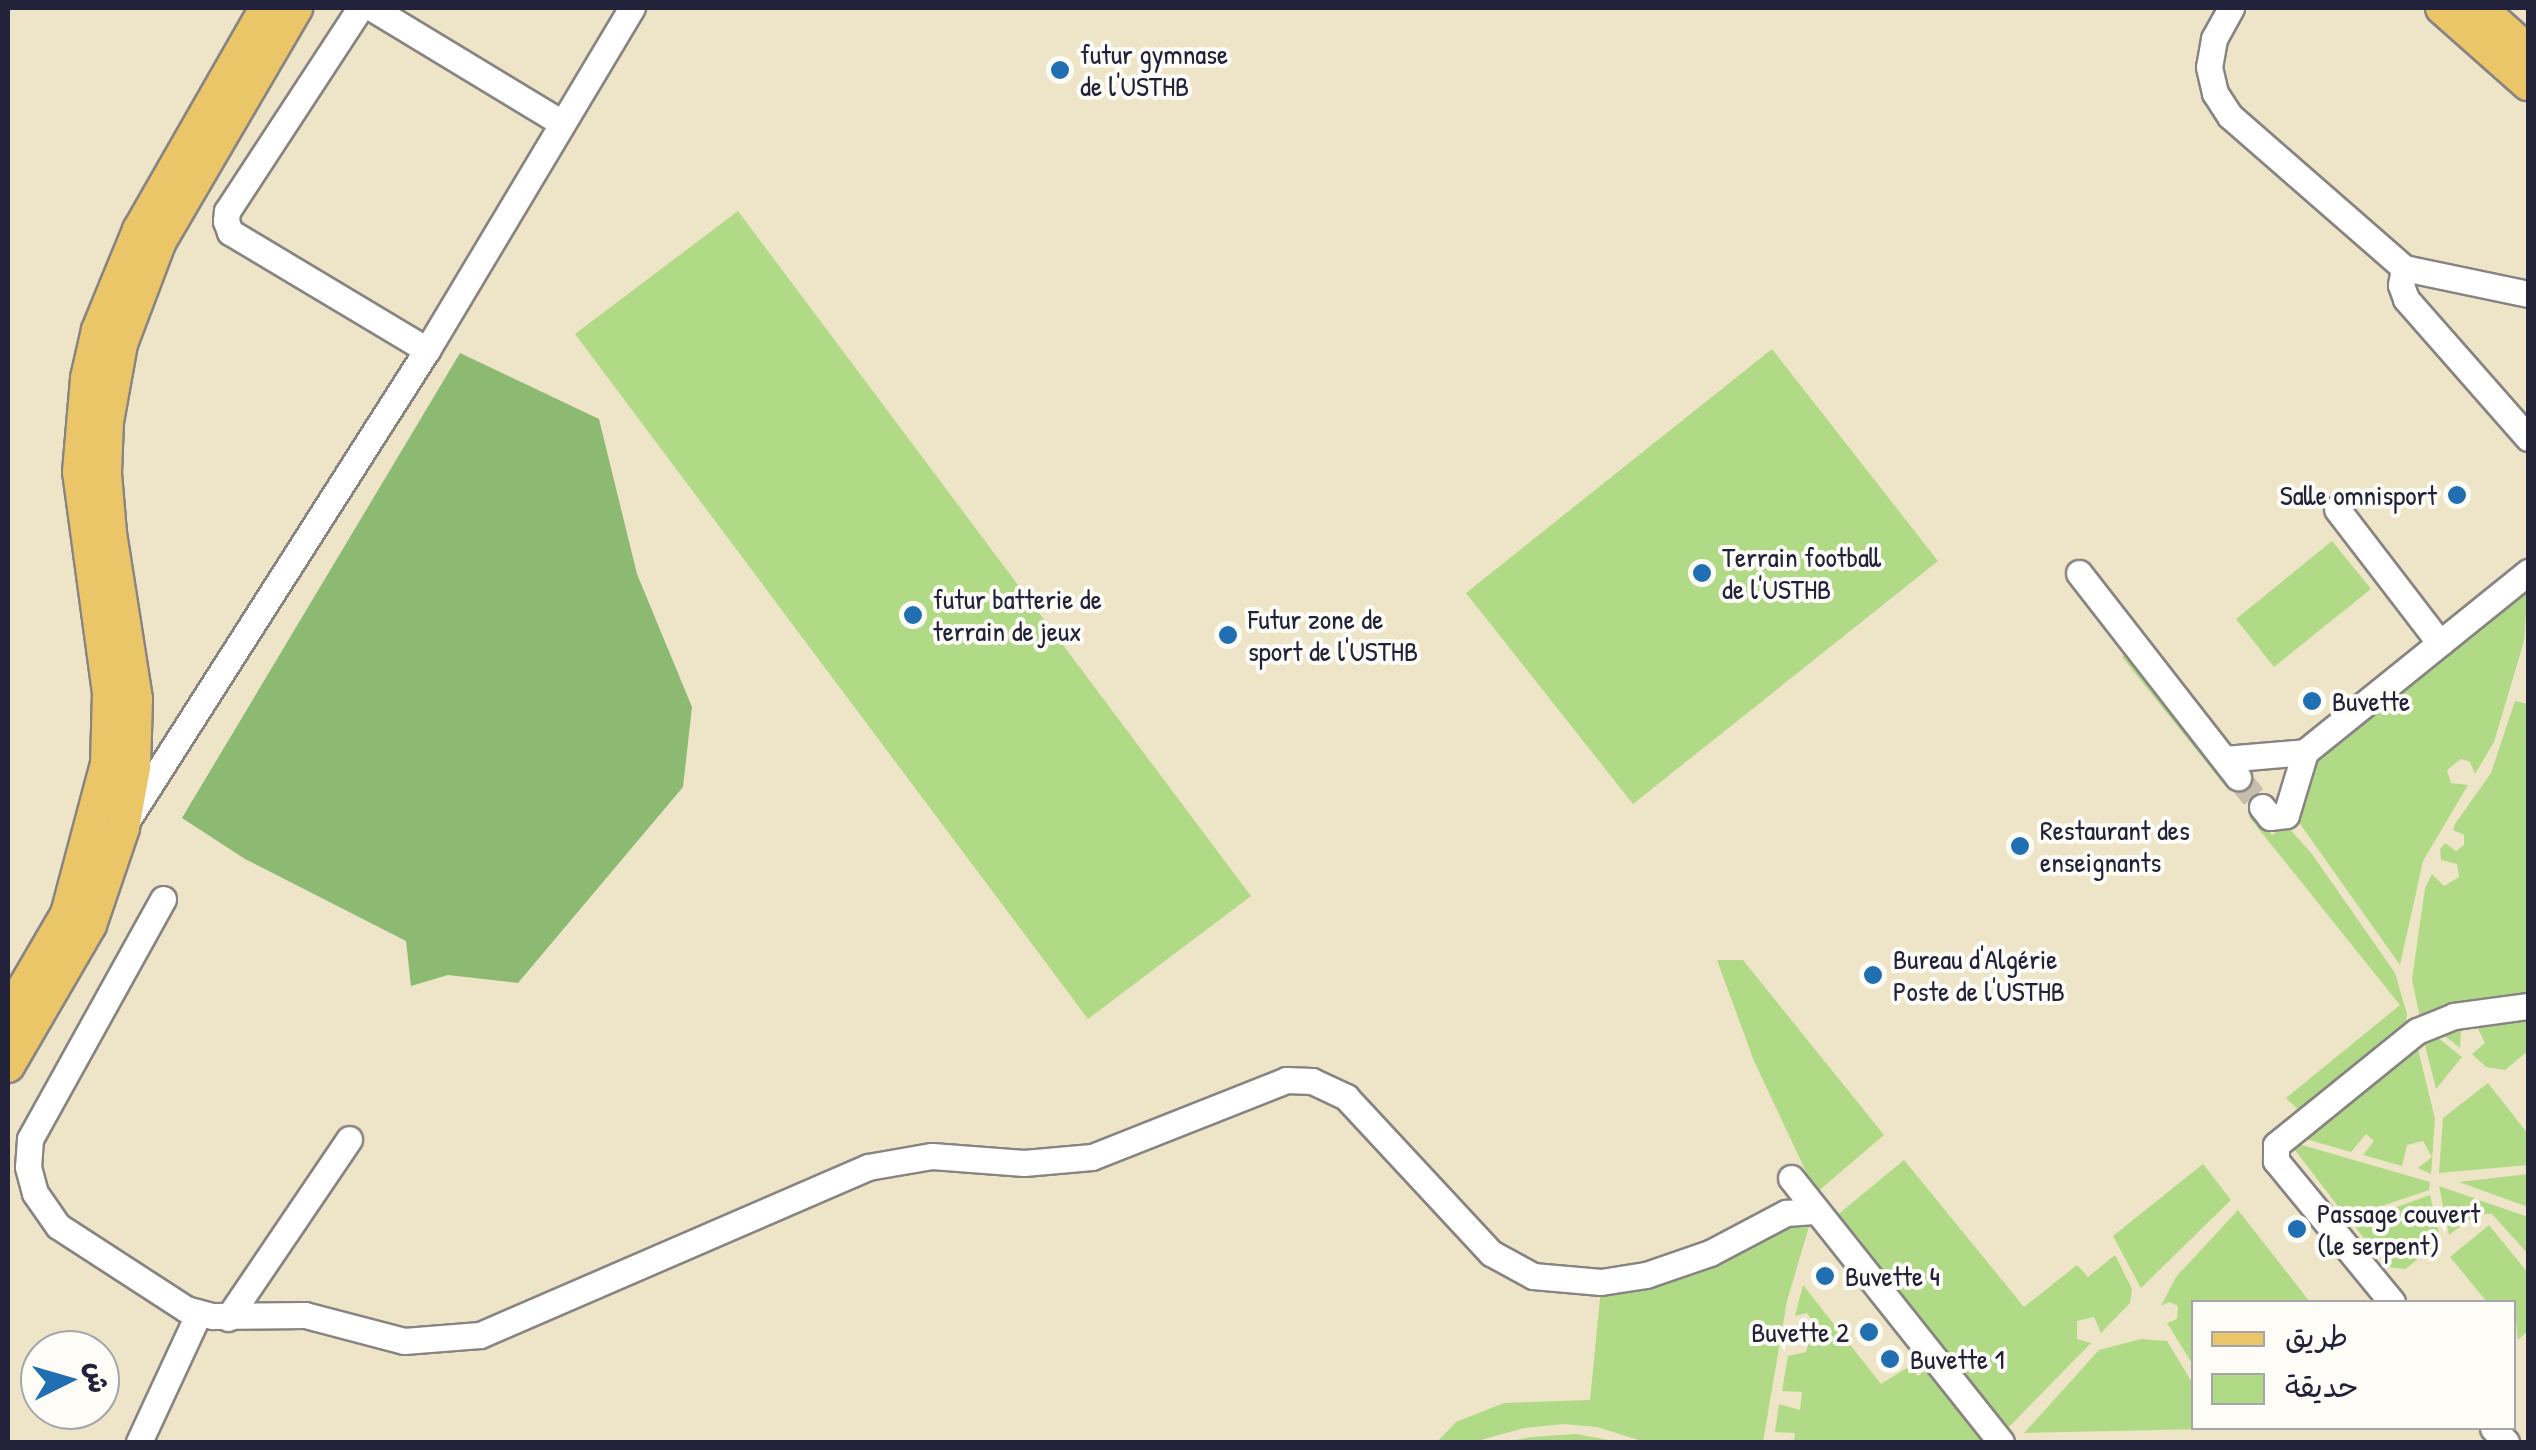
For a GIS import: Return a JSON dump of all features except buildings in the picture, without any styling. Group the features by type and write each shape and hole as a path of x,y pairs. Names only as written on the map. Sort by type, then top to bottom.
{"main road":[{"path":"8,1015 68,914 107,764 106,653 84,536 79,472 85,394 98,330 139,230 266,8"},
{"path":"8,1066 84,937 123,828 134,767 136,699 105,473 107,422 121,344 160,241 296,8"},
{"path":"2442,8 2528,84"},
{"path":"2480,8 2528,51"}],"lane":[{"path":"360,8 227,211 226,221 230,232 426,350"},
{"path":"372,8 562,123"},
{"path":"123,828 426,350 632,8"},
{"path":"2232,8 2210,53 2210,80 2222,106 2404,268 2528,294"},
{"path":"2404,268 2401,285 2406,298 2528,438"},
{"path":"2336,509 2440,643"},
{"path":"2079,573 2231,768 2305,752 2528,572"},
{"path":"2262,806 2270,818 2286,815 2305,752"},
{"path":"164,899 30,1140 28,1167 35,1193 58,1226 199,1314 228,1318 305,1315 404,1341 480,1335 868,1167 932,1156 1024,1163 1092,1157 1286,1080 1325,1084 1346,1097 1492,1253 1532,1276 1601,1282 1646,1275 1710,1254 1786,1212 1817,1210"},
{"path":"2390,1300 2276,1161 2276,1145 2417,1031 2454,1016 2528,1006"},
{"path":"228,1318 349,1139"},
{"path":"1791,1178 2001,1442"},
{"path":"139,1442 199,1314"}],"green space":[{"name":"futur batterie de terrain de jeux","path":"738,211 1251,896 1088,1019 575,334"},
{"name":"Terrain football de l'USTHB","path":"1772,349 1938,561 1633,804 1466,593"},
{"path":"460,353 599,419 637,574 692,707 683,787 518,983 448,975 411,986 406,941 245,859 182,818"},
{"path":"2332,541 2371,589 2274,667 2236,619"},
{"path":"2528,583 2524,641 2494,742 2475,774 2470,762 2461,759 2447,770 2451,783 2468,785 2423,861 2400,965 2298,821 2297,814 2321,751"},
{"path":"2127,653 2231,782 2226,787 2122,657"},
{"path":"2515,701 2528,704 2528,996 2420,1018 2412,979 2425,888 2432,874 2444,886 2459,877 2457,864 2441,860 2440,849 2445,843 2456,851 2464,845 2464,835 2453,830 2455,824 2491,773"},
{"path":"2255,812 2272,835 2286,825 2312,854 2395,973 2407,1014 2405,1030 2303,1114 2286,1098 2400,1005 2249,817"},
{"path":"1717,960 1743,960 1884,1135 1816,1193 1754,1061"},
{"path":"2528,1015 2528,1051 2505,1070 2486,1067 2472,1054 2485,1043 2477,1027 2461,1031 2460,1048 2436,1029"},
{"path":"2431,1032 2462,1057 2436,1089 2423,1037"},
{"path":"2416,1041 2435,1119 2431,1174 2418,1168 2432,1157 2423,1141 2407,1145 2402,1166 2363,1155 2374,1141 2366,1134 2351,1152 2295,1136"},
{"path":"2488,1083 2528,1134 2528,1165 2439,1173 2443,1118"},
{"path":"2288,1141 2430,1182 2429,1190 2347,1218"},
{"path":"1904,1160 2024,1307 2077,1265 2088,1277 2115,1255 2132,1289 2130,1303 2101,1333 2094,1317 2077,1321 2077,1339 2091,1343 2005,1431 1835,1217"},
{"path":"2203,1164 2231,1200 2141,1288 2113,1236"},
{"path":"2528,1174 2528,1207 2459,1182"},
{"path":"2439,1186 2528,1217 2528,1254 2492,1214 2477,1214 2449,1235"},
{"path":"2430,1195 2441,1242 2405,1269 2387,1267 2352,1223"},
{"path":"2238,1210 2308,1300 2191,1300 2191,1362 2167,1323 2177,1319 2178,1306 2169,1302 2161,1306 2176,1277"},
{"path":"1810,1223 1787,1301 1763,1442 1645,1442 1597,1427 1563,1424 1524,1428 1474,1442 1437,1442 1456,1422 1504,1403 1590,1400 1601,1288 1787,1224"},
{"path":"2489,1225 2528,1273 2528,1331 2518,1340 2516,1300 2485,1300 2450,1257"},
{"path":"1803,1285 1881,1384 1910,1366 1918,1376 1927,1369 1985,1442 1794,1442 1795,1433 1775,1432 1779,1404 1800,1410 1802,1392 1782,1391 1788,1356 1806,1352 1808,1345 1801,1334 1814,1323 1807,1313 1795,1316"},
{"path":"2141,1339 2167,1341 2191,1381 2191,1429 2024,1433 2099,1350"},
{"path":"1576,1434 1619,1442 1505,1442 1531,1437"}],"tunnel":[{"path":"2238,777 2262,807"}],"place":[{"name":"futur gymnase de l'USTHB","path":"1060,70"},
{"name":"Salle omnisport","path":"2457,495"},
{"name":"Terrain football de l'USTHB","path":"1702,573"},
{"name":"futur batterie de terrain de jeux","path":"913,615"},
{"name":"Futur zone de sport de l'USTHB","path":"1228,635"},
{"name":"Buvette","path":"2312,701"},
{"name":"Restaurant des enseignants","path":"2020,846"},
{"name":"Bureau d'Algérie Poste de l'USTHB","path":"1873,975"},
{"name":"Passage couvert (le serpent)","path":"2297,1229"},
{"name":"Buvette 4","path":"1825,1276"},
{"name":"Buvette 2","path":"1869,1332"},
{"name":"Buvette 1","path":"1890,1359"}]}
